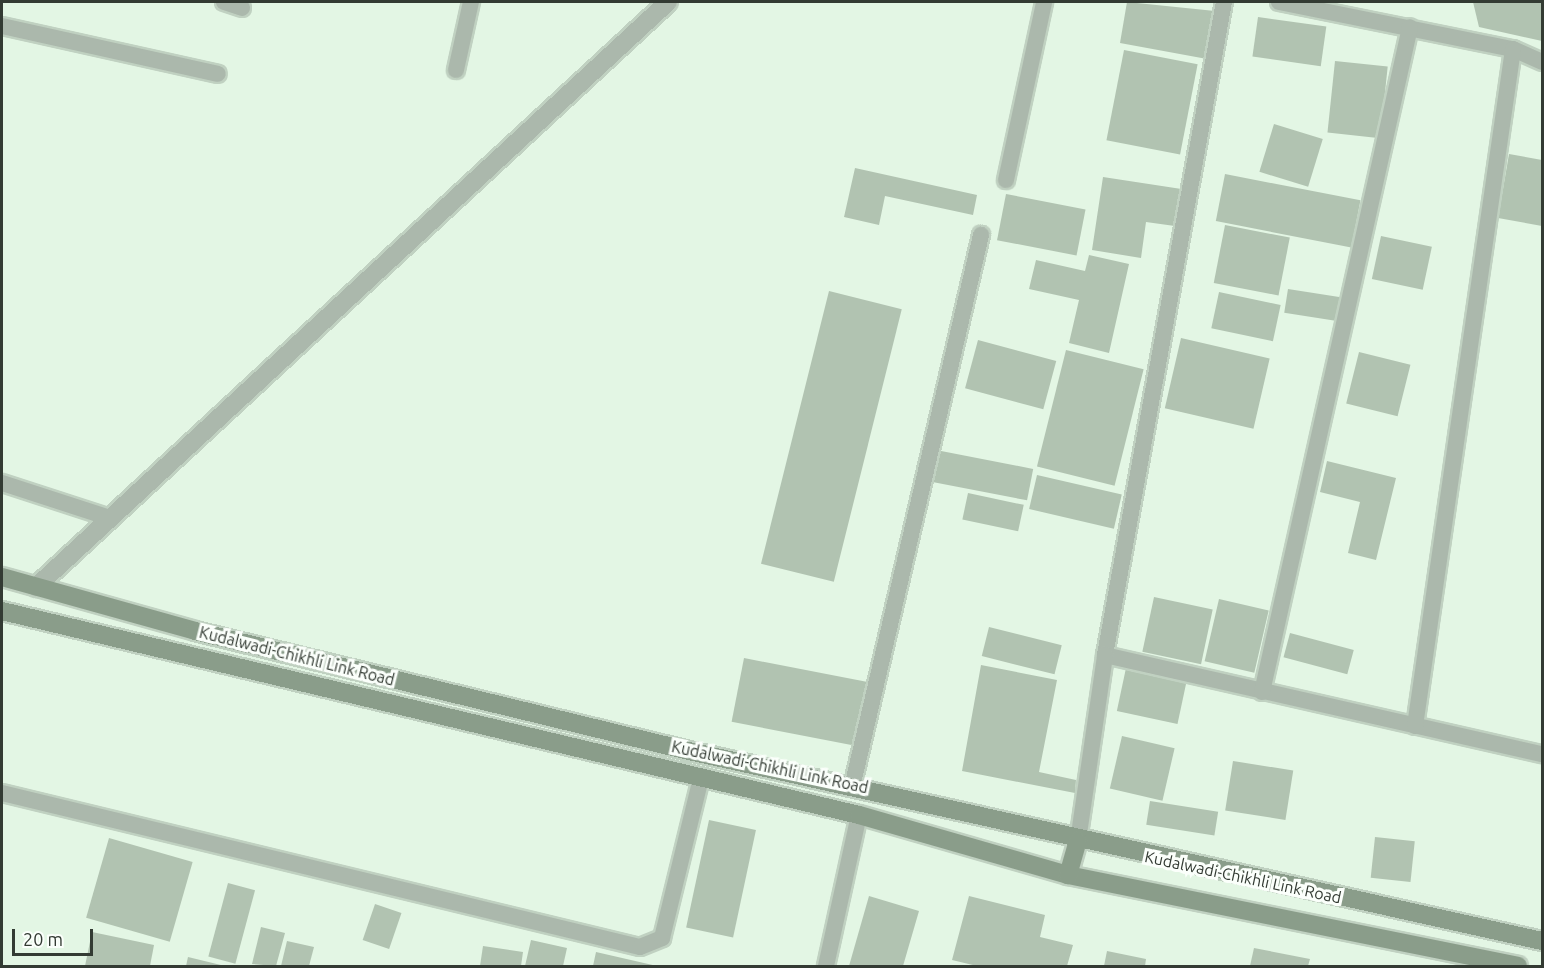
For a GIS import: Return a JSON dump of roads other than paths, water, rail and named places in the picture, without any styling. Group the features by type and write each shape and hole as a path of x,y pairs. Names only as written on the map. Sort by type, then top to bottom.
{"main road":[{"name":"Kudalwadi-Chikhli Link Road","path":"2,577 195,631 689,751 853,783 1078,841 1542,941"},
{"name":"Kudalwadi-Chikhli Link Road","path":"2,611 859,815 1068,874 1518,966"},
{"path":"1068,874 1078,841"}],"street":[{"path":"36,587 668,2"}],"lane":[{"path":"224,2 242,8"},
{"path":"456,70 471,2"},
{"path":"1006,180 1044,2"},
{"path":"1078,841 1105,655 1224,2"},
{"path":"1279,2 1513,48 1542,62"},
{"path":"2,26 218,74"},
{"path":"1262,692 1410,27"},
{"path":"1414,726 1513,48"},
{"path":"853,783 981,235"},
{"path":"2,483 110,518"},
{"path":"1105,655 1542,754"},
{"path":"2,793 640,947 662,938 701,778"},
{"path":"826,966 859,815"}]}
